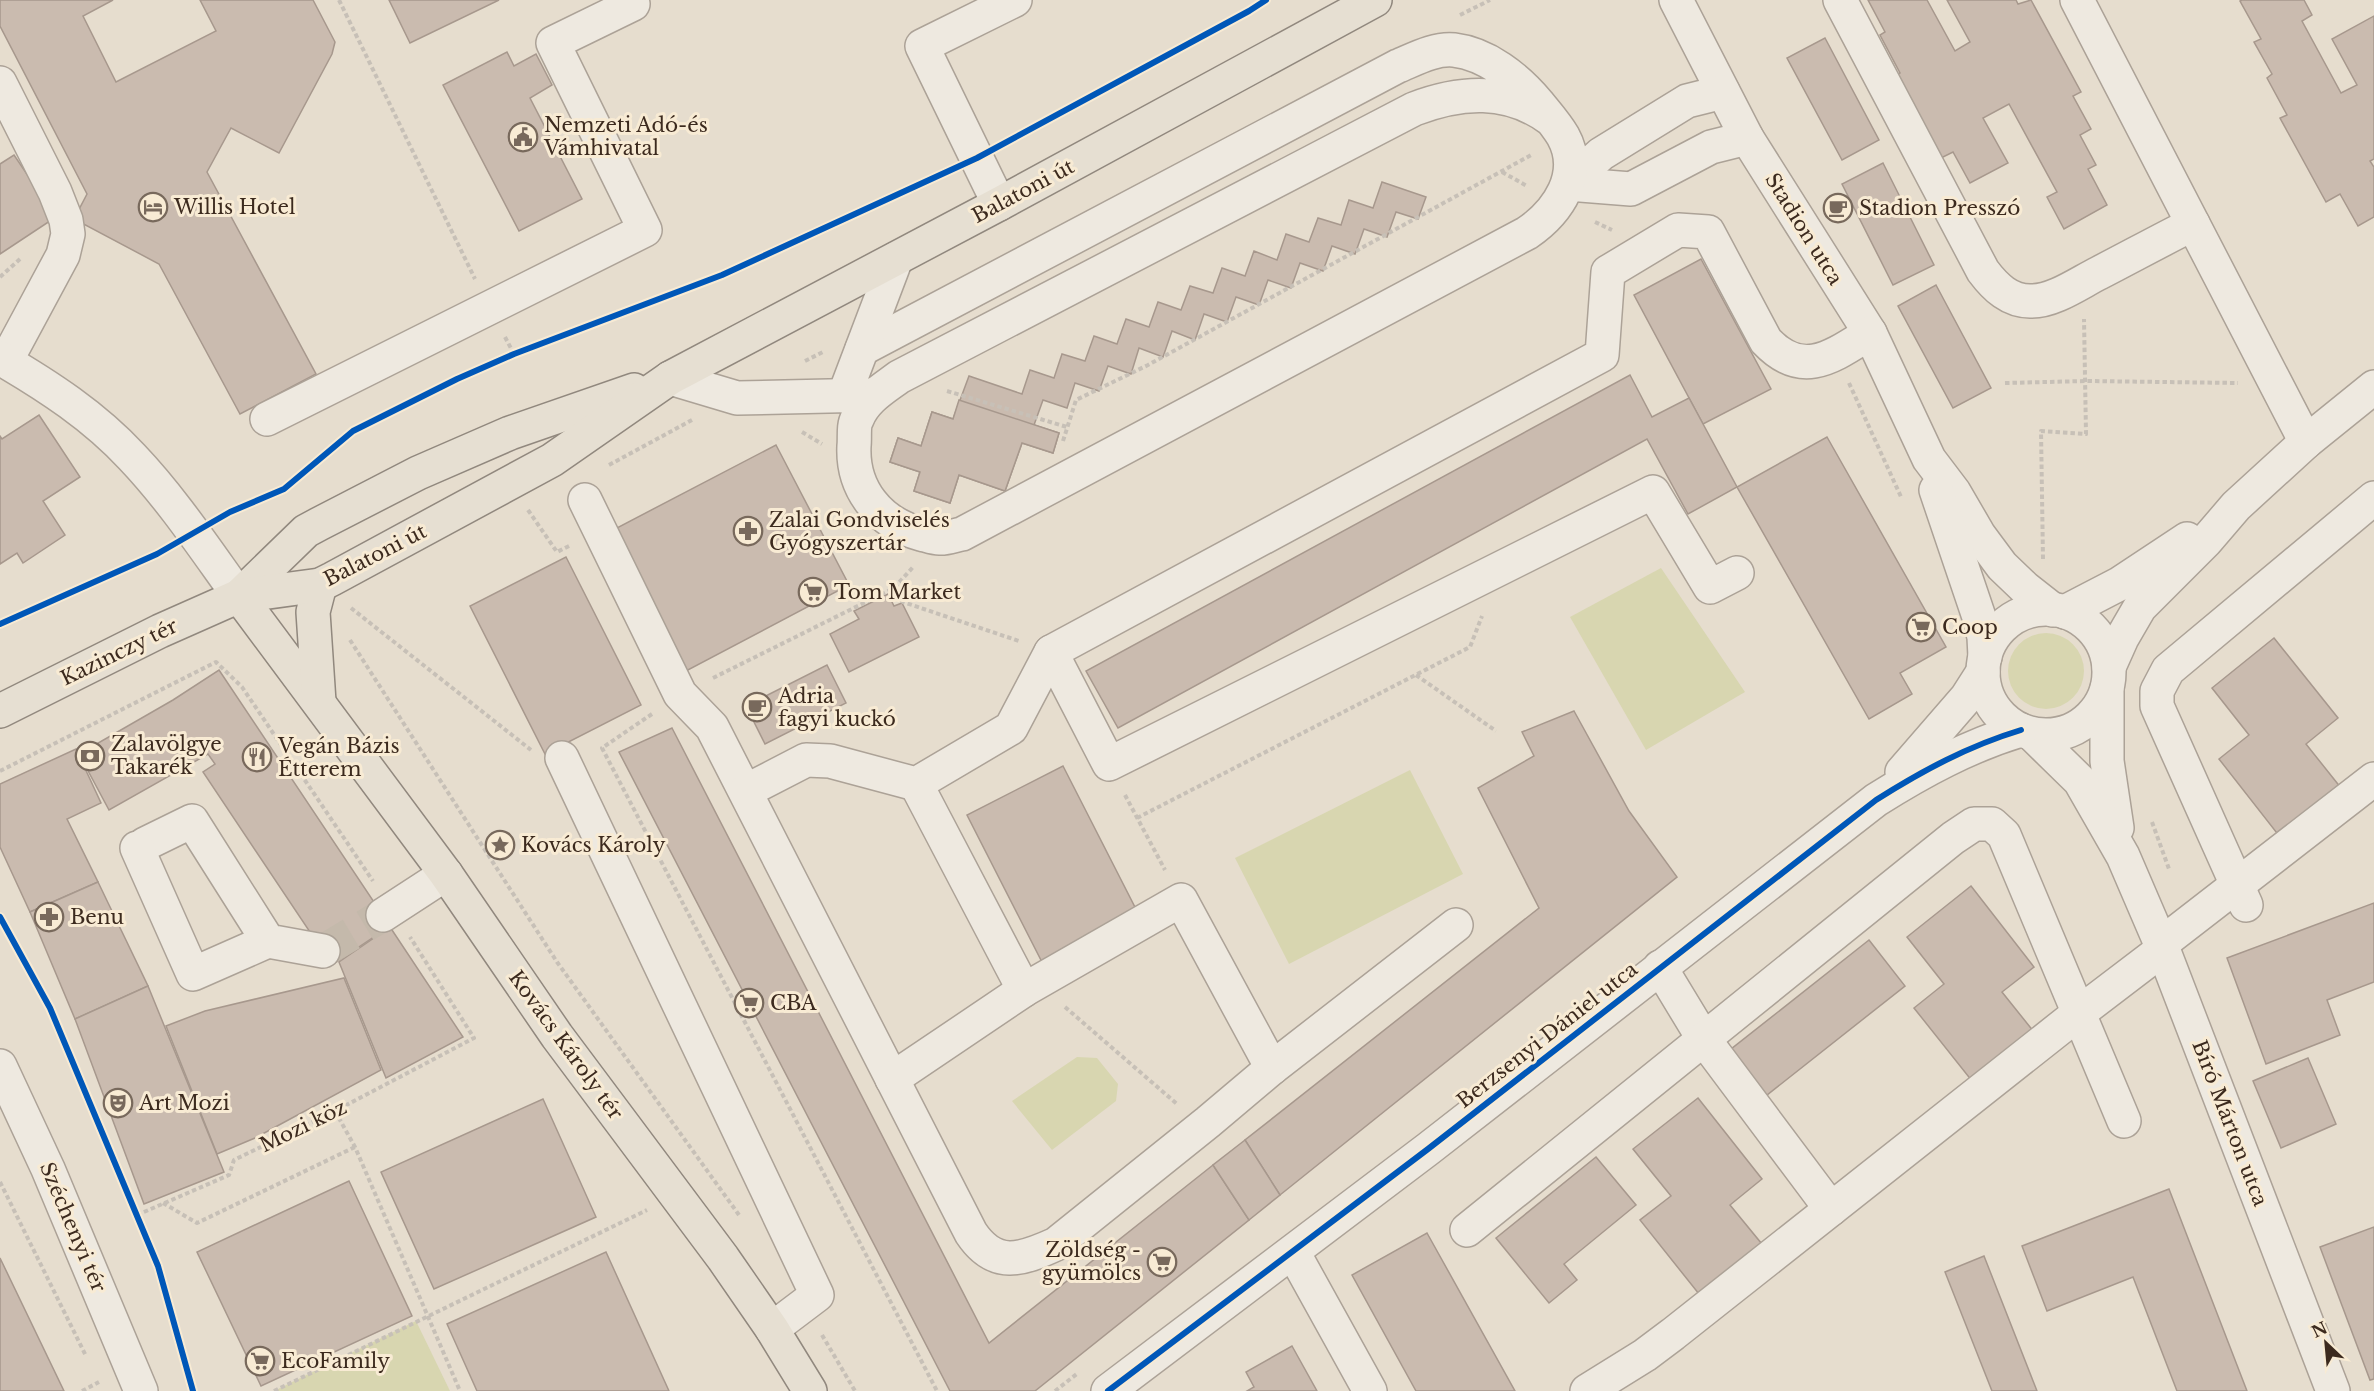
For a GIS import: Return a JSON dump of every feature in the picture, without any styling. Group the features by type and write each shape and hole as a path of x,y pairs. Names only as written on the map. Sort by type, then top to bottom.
{"main road":[{"name":"Balatoni út","path":"239,596 320,585 552,460 670,378 999,204 1375,0"},
{"name":"Balatoni út","path":"239,596 306,531 418,473 510,433 670,378"},
{"path":"319,702 313,612 320,585"},
{"name":"Kovács Károly tér","path":"239,596 446,874 557,1035 678,1197 772,1329 810,1391"},
{"name":"Kazinczy tér","path":"0,711 160,631 239,596"}],"street":[{"path":"267,419 645,230 553,43 633,4 631,0"},
{"path":"999,204 922,46 1015,0"},
{"name":"Stadion utca","path":"1676,0 1747,138 1870,333 1929,459 1941,507 1958,550 1979,617 1984,665"},
{"path":"1840,0 1983,271 1994,285 2006,294 2018,300 2030,302 2041,300 2082,282 2193,224"},
{"path":"2077,0 2306,442"},
{"path":"862,349 1398,66 1440,50 1472,54 1492,63 1510,76 1531,95 1556,127 1569,159 1568,184 1560,204 1527,233 962,534 939,538 910,531 894,524 868,501 861,488 854,464 855,421 862,349 896,259"},
{"path":"0,83 55,192 66,220 68,234 63,255 3,359 41,381 77,407 132,457 168,500 239,596"},
{"path":"1568,184 1601,154 1687,102 1723,92"},
{"path":"670,378 738,398 859,396 1414,109 1448,98 1488,96 1514,98 1532,105 1556,127"},
{"path":"1568,184 1631,189 1710,147 1747,138"},
{"path":"916,784 1011,728 1051,651 1602,355 1608,272 1678,231 1708,232 1766,341 1776,352 1802,362 1815,362 1841,351 1870,333"},
{"path":"2236,506 2119,584 2059,611 2028,612 2005,625 1993,640 1984,665 1985,687 1990,700 2008,723 2026,732 2056,735 2078,726 2096,711 2122,638 2140,607 2206,541 2236,506 2306,442 2374,387"},
{"name":"Stadion utca","path":"1929,459 1954,492 1979,535 2002,566 2025,588 2059,611"},
{"path":"1051,651 1109,764 1653,492 1710,587 1737,573"},
{"path":"2241,895 2157,706 2157,691 2168,670 2374,498"},
{"path":"585,500 680,694 712,727 746,791 971,1233 981,1247 997,1257 1013,1258 1032,1255 1056,1244 1272,1068 1456,925"},
{"path":"2059,611 2084,622 2099,637 2108,657 2108,678"},
{"name":"Berzsenyi Dániel utca","path":"1876,800 1947,722 1984,665"},
{"name":"Bíró Márton utca","path":"2108,678 2107,761 2123,856"},
{"name":"Berzsenyi Dániel utca","path":"1108,1391 1293,1252 1876,800 1921,771 1964,749 2026,732"},
{"name":"Bíró Márton utca","path":"2026,732 2080,781 2123,856 2162,947 2333,1391"},
{"path":"562,758 817,1295 772,1329"},
{"path":"746,791 806,760 830,761 916,784 1031,986"},
{"path":"1587,1391 1645,1355 2162,947 2241,895 2374,779"},
{"path":"268,940 192,821 141,846 193,974 268,940 323,951"},
{"path":"1467,1230 1953,837 1974,824 1992,824 2004,835 2124,1121"},
{"path":"388,912 446,874"},
{"path":"892,1079 1031,986 1181,900 1272,1068"},
{"path":"1660,967 1704,1038 1831,1209"},
{"name":"Széchenyi tér","path":"0,1066 48,1169 141,1391"},
{"path":"1293,1252 1370,1391"}],"path":[{"path":"339,0 489,308 514,354"},
{"path":"1061,446 1076,400 1148,365 1502,172 1556,127"},
{"path":"1502,172 1531,189"},
{"path":"2044,567 2041,431 2086,434 2082,282"},
{"path":"505,358 525,351"},
{"path":"1841,351 1849,385 1903,502"},
{"path":"2004,383 2086,381 2275,383"},
{"path":"939,391 951,391 1067,427"},
{"path":"527,509 557,552 600,531"},
{"path":"345,604 542,759 562,758 602,748 680,694 890,590 939,538"},
{"path":"1137,818 1470,647 1502,568"},
{"path":"890,590 903,602 1051,651"},
{"path":"348,637 557,962 742,1220"},
{"path":"0,771 216,662 242,687 388,912"},
{"path":"1416,675 1496,731"},
{"path":"602,748 937,1391"},
{"path":"1109,764 1181,900"},
{"path":"1031,986 1202,1127"},
{"path":"335,1111 355,1147 460,1391"},
{"path":"162,1202 197,1223 355,1147"},
{"path":"0,1182 89,1361"},
{"path":"274,1391 428,1315 678,1197"},
{"path":"133,1204 141,1225"},
{"path":"804,1306 855,1391"},
{"path":"1055,1391 1082,1370"},
{"path":"94,1371 104,1391"},
{"path":"82,1391 99,1382"}],"shaded area":[{"path":"1661,568 1745,692 1646,750 1570,617"},
{"path":"2046,633 2060,636 2073,644 2081,657 2084,671 2081,685 2073,698 2060,706 2046,709 2032,706 2019,698 2011,685 2008,671 2011,657 2019,644 2032,636"},
{"path":"1410,770 1463,874 1289,964 1235,858"},
{"path":"1077,1057 1097,1058 1118,1084 1116,1101 1052,1150 1012,1101"},
{"path":"416,1321 450,1391 274,1391"}],"building":[{"name":"Willis Hotel","path":"0,0 113,0 83,16 116,82 216,31 200,0 313,0 335,42 332,54 279,153 231,128 207,172 316,374 240,414 159,264 74,219 87,194 0,26"},
{"path":"389,0 499,0 410,43"},
{"path":"1868,0 1927,0 1955,51 1970,42 1947,0 2016,0 2018,4 2031,0 2081,92 2073,96 2091,129 2080,135 2096,165 2088,169 2107,205 2064,229 2047,197 2057,192 2009,104 1983,118 2008,163 1970,183 1953,152 1939,159 1894,76 1900,73 1880,35 1885,32"},
{"path":"2304,0 2312,15 2302,21 2341,93 2357,85 2332,39 2374,16 2374,159 2370,161 2374,167 2374,217 2358,226 2340,194 2326,202 2280,118 2287,115 2267,78 2272,74 2254,42 2261,39 2240,1"},
{"path":"1825,38 1879,140 1842,160 1787,58"},
{"path":"507,52 514,66 536,54 552,85 530,98 582,199 519,231 443,85"},
{"path":"14,155 56,217 0,254 0,164"},
{"path":"1883,163 1934,265 1893,285 1842,184"},
{"path":"1382,182 1426,197 1418,219 1396,212 1387,237 1364,229 1355,254 1332,246 1323,271 1300,263 1291,288 1268,280 1259,305 1236,297 1227,322 1204,314 1195,340 1172,331 1163,357 1139,348 1131,374 1108,366 1099,391 1075,383 1067,408 1043,400 1034,425 1059,433 1053,453 1022,443 1005,491 959,475 950,503 914,491 920,472 890,462 898,438 921,446 932,412 953,419 969,376 1022,394 1030,370 1054,378 1062,354 1085,361 1094,336 1117,344 1126,319 1149,327 1158,302 1181,310 1190,286 1213,293 1222,268 1245,276 1254,251 1277,260 1286,234 1309,242 1318,218 1341,225 1349,200 1373,208"},
{"path":"1701,259 1771,389 1703,424 1634,295"},
{"path":"1936,285 1991,388 1953,408 1898,306"},
{"path":"1630,375 1652,417 1689,398 1737,487 1688,514 1647,439 1118,728 1086,671"},
{"path":"959,400 1059,433 1053,453 1022,443 1005,491 959,475 950,503 914,491 920,472 890,462 898,438 921,446 932,412 953,419"},
{"path":"39,415 80,477 43,501 65,535 23,563 17,553 0,564 0,436 2,439"},
{"path":"1827,437 1946,647 1900,673 1912,694 1869,719 1737,487"},
{"path":"776,445 849,585 686,671 613,530"},
{"path":"566,557 641,705 545,754 470,606"},
{"path":"888,594 894,606 902,603 919,637 849,672 830,634 859,619 854,611"},
{"path":"2274,638 2338,718 2306,744 2341,788 2280,837 2219,759 2249,735 2212,688"},
{"path":"827,665 846,703 765,744 746,706"},
{"path":"219,670 390,926 332,965 203,772 215,764 208,754 109,810 79,754 173,700"},
{"path":"1574,711 1629,811 1677,877 1280,1195 1245,1140 1539,908 1478,788 1534,756 1522,732"},
{"path":"672,728 989,1343 1213,1165 1249,1220 1035,1391 950,1391 619,752"},
{"path":"76,749 101,803 67,819 98,882 30,912 0,847 0,784"},
{"path":"1063,766 1141,919 1045,968 967,815"},
{"path":"98,882 148,986 75,1019 30,912"},
{"path":"1971,886 2034,967 2002,992 2038,1037 1976,1086 1914,1008 1944,984 1907,937"},
{"path":"2374,903 2374,982 2327,1000 2340,1035 2266,1064 2227,958"},
{"path":"390,927 463,1037 386,1078 339,962"},
{"path":"1869,940 1905,986 1757,1103 1721,1057"},
{"path":"344,978 381,1070 255,1138 217,1154 166,1026 205,1011"},
{"path":"148,986 224,1172 144,1204 75,1019"},
{"path":"2308,1058 2336,1124 2281,1148 2253,1081"},
{"path":"1698,1098 1762,1179 1730,1205 1766,1249 1703,1299 1640,1220 1671,1196 1633,1149"},
{"path":"543,1099 596,1217 434,1289 381,1172"},
{"path":"1245,1140 1280,1195 1249,1220 1213,1165"},
{"path":"1596,1157 1636,1205 1564,1264 1577,1280 1549,1303 1496,1238"},
{"path":"349,1181 412,1316 261,1386 197,1252"},
{"path":"2169,1189 2247,1391 2177,1391 2133,1277 2047,1311 2022,1246"},
{"path":"2374,1227 2374,1379 2370,1380 2320,1247"},
{"path":"1427,1233 1515,1391 1416,1391 1352,1275"},
{"path":"606,1252 669,1391 477,1391 447,1324"},
{"path":"1984,1256 2037,1391 1992,1391 1945,1272"},
{"path":"0,1258 64,1391 0,1391"},
{"path":"1292,1346 1317,1391 1247,1391 1254,1387 1246,1372"}],"tunnel":[{"path":"323,951 383,915"}],"cycle path":[{"path":"0,624 157,554 230,512 284,489 353,431 457,379 514,354 722,275 977,158 1266,0"},
{"path":"1108,1391 1428,1149 1876,800 1946,760 2001,736 2021,730"},
{"path":"0,917 50,1008 158,1266 193,1391"}],"place":[{"name":"Nemzeti Adó-és Vámhivatal","path":"523,137"},
{"name":"Willis Hotel","path":"153,207"},
{"name":"Stadion Presszó","path":"1838,208"},
{"name":"Zalai Gondviselés Gyógyszertár","path":"748,531"},
{"name":"Tom Market","path":"813,592"},
{"name":"Coop","path":"1921,627"},
{"name":"Adria fagyi kuckó","path":"757,707"},
{"name":"Zalavölgye Takarék","path":"90,756"},
{"name":"Vegán Bázis Étterem","path":"257,757"},
{"name":"Kovács Károly","path":"500,845"},
{"name":"Benu","path":"49,917"},
{"name":"CBA","path":"749,1003"},
{"name":"Art Mozi","path":"118,1103"},
{"name":"Zöldség - gyümölcs","path":"1162,1262"},
{"name":"EcoFamily","path":"260,1361"}]}
